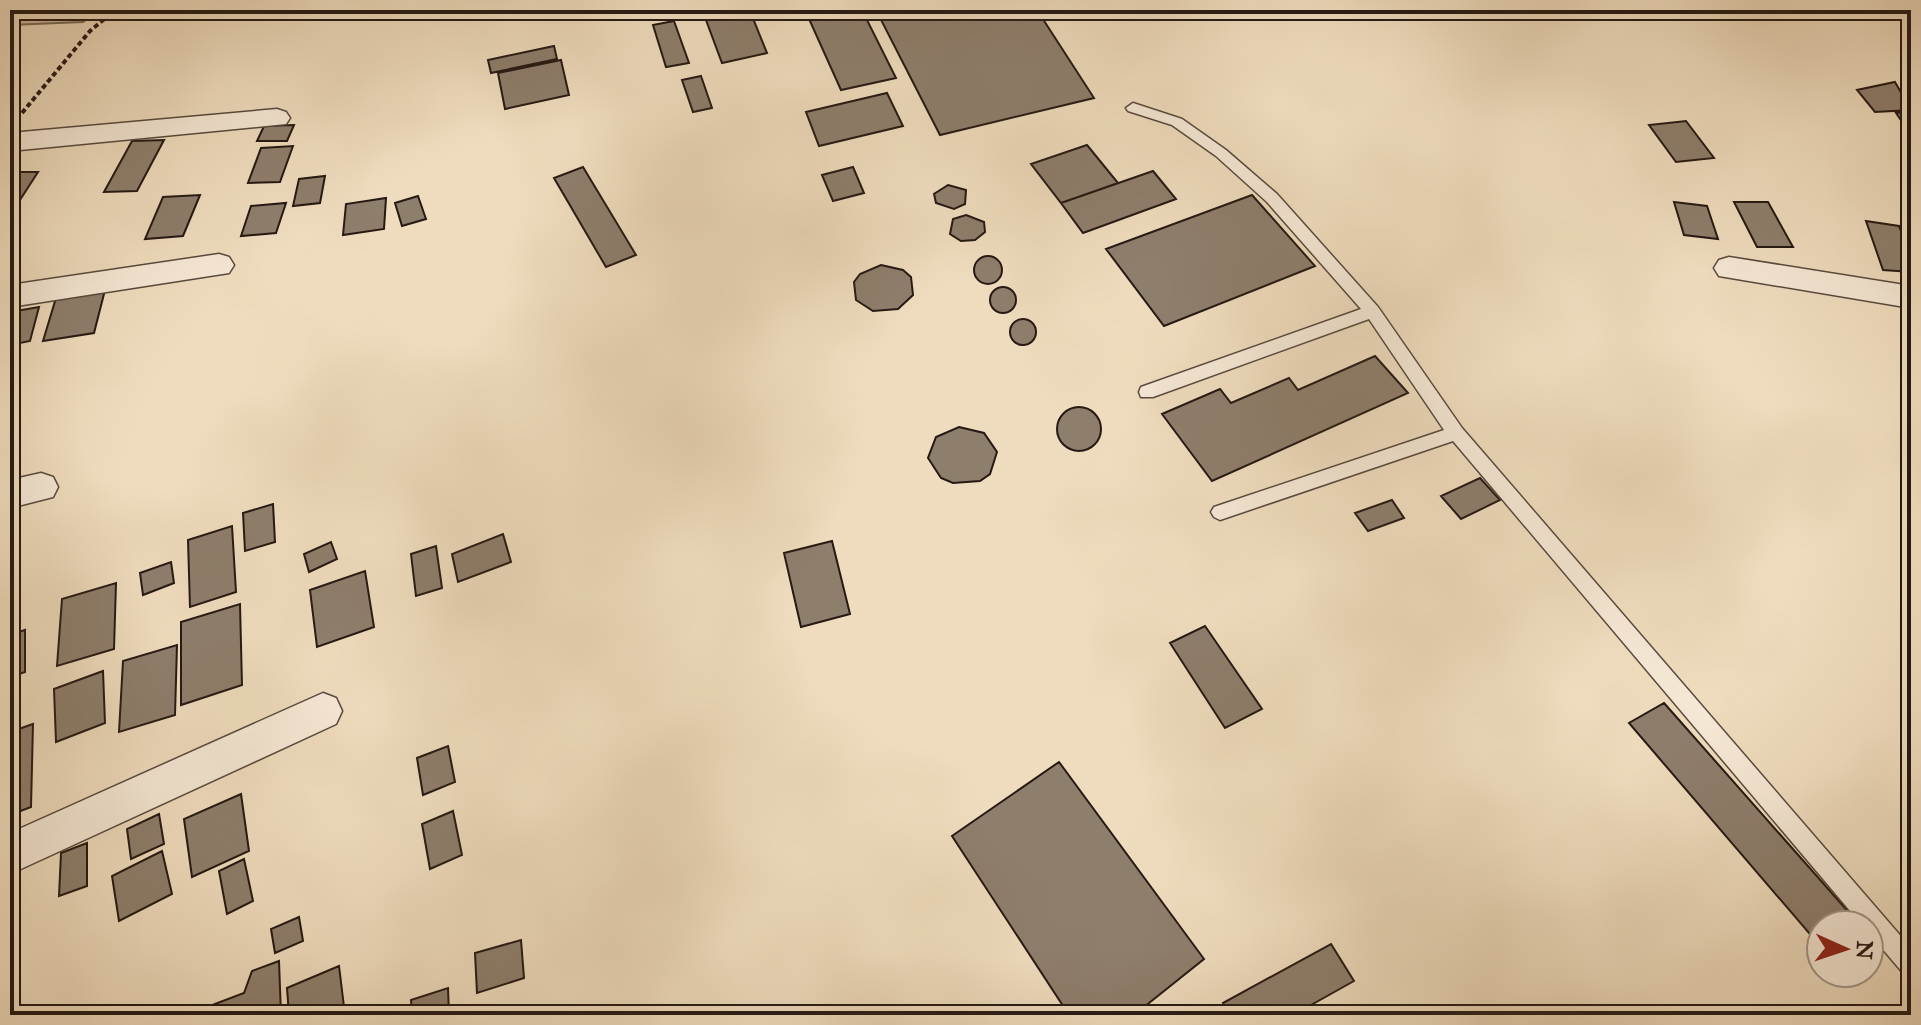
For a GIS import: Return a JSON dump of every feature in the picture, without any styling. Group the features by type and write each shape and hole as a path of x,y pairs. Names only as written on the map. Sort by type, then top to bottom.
{"street":[{"path":"10,142 277,118"},
{"path":"10,296 219,265"},
{"path":"1729,268 1911,297"},
{"path":"10,854 323,711"}],"lane":[{"path":"1133,108 1177,122 1221,153 1272,198 1372,311 1456,433 1911,965"},
{"path":"1147,392 1372,311"},
{"path":"1220,512 1456,433"}],"path":[{"path":"20,115 90,31 115,10"}],"shaded area":[{"path":"10,10 100,10 83,22 10,25"}],"building":[{"path":"805,10 862,10 896,78 841,90"},
{"path":"876,10 1037,10 1094,98 940,135"},
{"path":"750,11 767,53 722,63 706,20"},
{"path":"674,21 689,63 666,67 653,25"},
{"path":"554,46 557,59 491,73 488,60"},
{"path":"561,60 569,95 505,109 498,73"},
{"path":"701,76 712,108 693,112 682,80"},
{"path":"1895,82 1911,110 1875,112 1857,90"},
{"path":"887,93 903,126 819,146 806,112"},
{"path":"1911,112 1911,135 1896,113"},
{"path":"1686,121 1714,158 1676,162 1649,125"},
{"path":"294,125 287,141 257,141 264,126"},
{"path":"164,140 137,191 104,192 132,141"},
{"path":"1087,145 1118,183 1061,203 1031,164"},
{"path":"293,146 280,182 248,183 261,148"},
{"path":"583,167 636,255 606,267 554,178"},
{"path":"853,167 864,193 833,201 822,175"},
{"path":"1153,171 1176,199 1083,233 1061,203"},
{"path":"10,172 38,172 18,203 10,204"},
{"path":"325,176 320,203 293,206 299,179"},
{"path":"948,185 966,190 965,204 954,209 936,203 934,194"},
{"path":"200,195 183,236 145,239 163,197"},
{"path":"1252,195 1315,266 1164,326 1106,249"},
{"path":"418,196 426,219 402,226 395,203"},
{"path":"386,198 384,229 343,235 346,204"},
{"path":"1674,202 1707,206 1718,239 1684,235"},
{"path":"1734,202 1768,202 1793,247 1757,247"},
{"path":"286,203 276,233 241,236 251,206"},
{"path":"966,215 984,222 985,232 975,240 961,241 950,234 953,219"},
{"path":"1866,221 1899,226 1911,258 1911,272 1883,270"},
{"path":"988,256 998,260 1002,270 998,280 988,284 978,280 974,270 978,260"},
{"path":"881,265 903,270 911,277 913,295 898,309 873,311 856,300 854,282 860,274"},
{"path":"1003,287 1012,291 1016,300 1012,309 1003,313 994,309 990,300 994,291"},
{"path":"105,290 94,333 43,341 56,298"},
{"path":"39,307 30,341 10,345 10,312"},
{"path":"1023,319 1032,323 1036,332 1032,341 1023,345 1014,341 1010,332 1014,323"},
{"path":"1375,356 1408,393 1212,481 1162,414 1220,389 1231,403 1289,378 1298,390"},
{"path":"1079,407 1094,414 1101,429 1094,444 1079,451 1064,444 1057,429 1064,414"},
{"path":"959,427 984,433 997,452 990,474 980,481 953,483 941,478 928,458 936,437"},
{"path":"1480,478 1500,500 1461,519 1441,496"},
{"path":"1392,500 1404,518 1368,531 1355,513"},
{"path":"273,504 275,542 245,551 243,513"},
{"path":"232,526 236,592 190,607 188,540"},
{"path":"503,534 511,562 458,582 452,554"},
{"path":"832,541 850,614 801,627 784,553"},
{"path":"331,542 337,559 309,572 304,554"},
{"path":"436,546 442,588 416,596 411,554"},
{"path":"171,562 174,583 143,595 140,573"},
{"path":"365,571 374,627 317,647 310,590"},
{"path":"116,583 114,649 57,666 62,599"},
{"path":"240,604 242,685 181,705 181,622"},
{"path":"1205,626 1262,709 1225,728 1170,643"},
{"path":"25,630 25,672 10,677 10,635"},
{"path":"177,645 175,715 119,732 123,661"},
{"path":"103,671 105,723 56,742 54,689"},
{"path":"1664,703 1846,909 1805,909 1805,928 1629,723"},
{"path":"33,724 31,807 10,815 10,732"},
{"path":"448,746 455,782 423,795 417,758"},
{"path":"1059,762 1204,959 1134,1015 1069,1015 952,836"},
{"path":"241,794 249,851 192,877 184,819"},
{"path":"453,811 462,855 430,869 422,824"},
{"path":"159,814 164,844 131,859 127,829"},
{"path":"87,843 87,886 59,896 61,853"},
{"path":"162,851 172,894 119,921 112,876"},
{"path":"244,859 253,901 227,914 219,871"},
{"path":"299,917 303,941 275,953 271,929"},
{"path":"521,940 524,978 477,993 475,953"},
{"path":"1331,944 1354,981 1293,1015 1229,1015 1223,1003"},
{"path":"279,961 281,1015 207,1015 207,1007 244,993 252,971"},
{"path":"339,966 345,1015 289,1015 287,988"},
{"path":"448,988 449,1015 412,1015 411,1000"}]}
